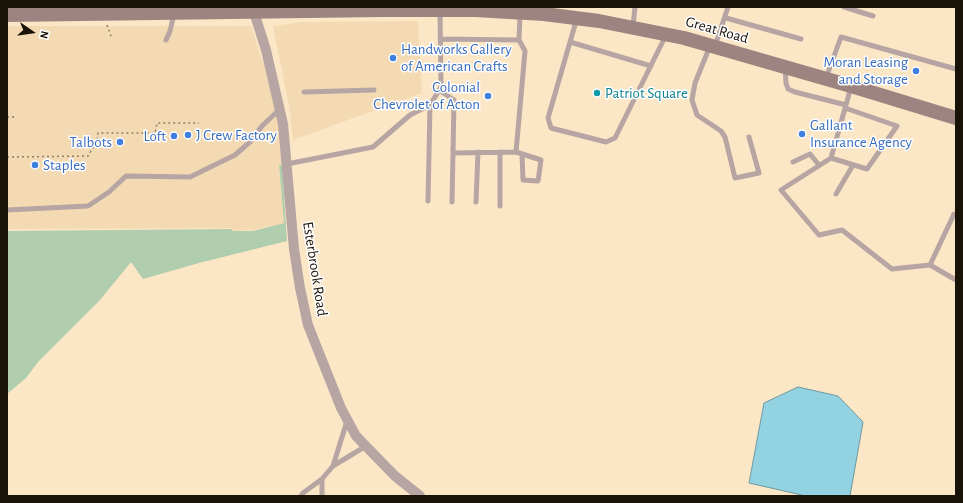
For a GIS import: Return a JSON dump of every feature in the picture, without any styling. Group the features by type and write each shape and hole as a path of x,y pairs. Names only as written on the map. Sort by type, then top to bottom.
{"main road":[{"name":"Great Road","path":"7,15 147,10 174,13 254,12 280,9 388,8 475,10 577,18 633,27 713,46 956,118"}],"street":[{"name":"Esterbrook Road","path":"254,12 266,50 284,124 294,249 308,325 325,371 347,420 356,436 394,476 420,496"}],"lane":[{"path":"633,27 635,7"},
{"path":"728,7 726,18 695,83 692,100 697,115 721,131 725,136 735,178 759,173 749,137"},
{"path":"844,7 873,16"},
{"path":"428,201 430,106 441,87 440,10"},
{"path":"166,40 170,31 174,13"},
{"path":"516,152 525,50 519,40 520,13"},
{"path":"577,18 548,118 551,128 606,142 615,138 666,34"},
{"path":"726,18 800,39"},
{"path":"825,78 841,37 956,69"},
{"path":"440,39 519,40"},
{"path":"570,42 651,66"},
{"path":"785,67 788,89 845,107 897,126 867,169 830,158"},
{"path":"852,86 830,158 782,190 819,235 842,230 892,269 930,265 956,280"},
{"path":"304,92 374,90"},
{"path":"439,90 454,100 452,202"},
{"path":"286,164 373,148 410,114 430,106"},
{"path":"7,210 88,206 109,192 126,176 190,177 235,155 251,141 262,126 280,109"},
{"path":"476,202 478,152"},
{"path":"500,152 500,206"},
{"path":"453,153 516,152 541,160 538,181 523,180 522,154"},
{"path":"793,162 810,154 819,165"},
{"path":"836,194 853,165"},
{"path":"930,265 954,214"},
{"path":"333,466 347,420"},
{"path":"301,496 322,479 333,466 366,446"},
{"path":"322,479 322,496"}],"path":[{"path":"107,23 112,39"},
{"path":"7,117 16,117"},
{"path":"7,157 88,156 97,141 98,134 155,133 157,123 199,123"}],"shaded area":[{"path":"418,21 422,93 293,140 289,105 273,26 301,22"},
{"path":"7,26 251,26 277,106 282,165 279,165 284,223 253,230 233,231 232,228 7,229"}],"green space":[{"path":"279,165 282,165 287,241 143,279 131,262 100,300 38,362 26,378 7,394 7,231 232,229 232,231 253,231 284,223"}],"water":[{"path":"798,387 838,396 863,422 850,496 806,496 749,483 764,403"}],"place":[{"name":"Handworks Gallery of American Crafts","path":"393,58"},
{"name":"Moran Leasing and Storage","path":"916,71"},
{"name":"Patriot Square","path":"597,93"},
{"name":"Colonial Chevrolet of Acton","path":"488,96"},
{"name":"Gallant Insurance Agency","path":"802,134"},
{"name":"J Crew Factory","path":"188,135"},
{"name":"Loft","path":"174,136"},
{"name":"Talbots","path":"120,142"},
{"name":"Staples","path":"35,165"}]}
